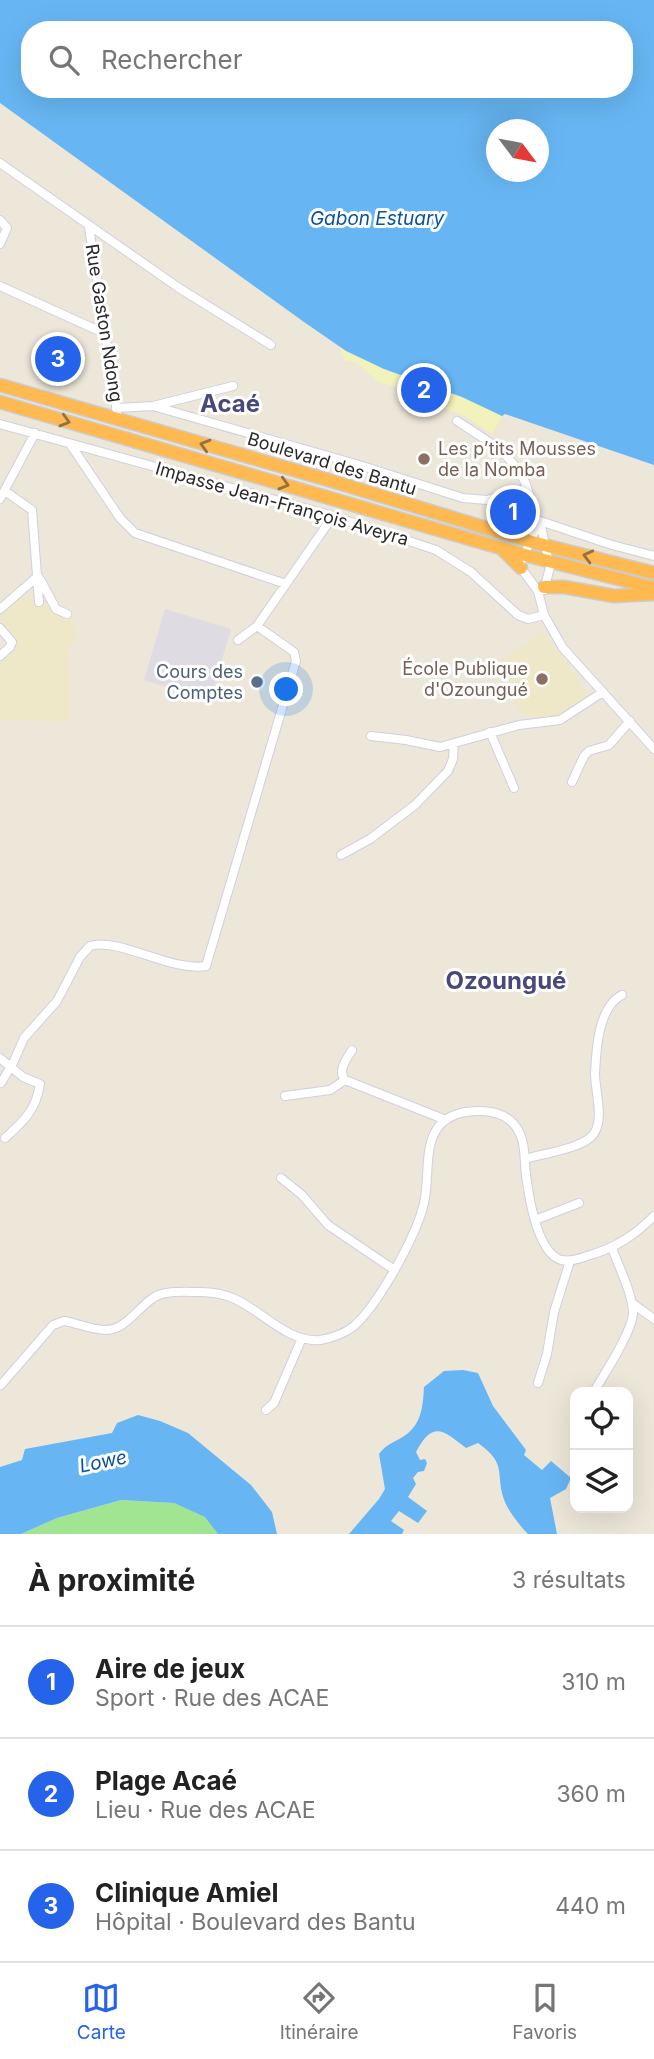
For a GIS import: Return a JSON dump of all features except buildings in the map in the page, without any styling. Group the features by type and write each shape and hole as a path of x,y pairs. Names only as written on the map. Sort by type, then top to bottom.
{"highway":[{"name":"Boulevard des Bantu","path":"0,385 117,414 497,532 654,573"},
{"name":"Boulevard des Bantu","path":"0,402 525,555 654,588"},
{"path":"497,532 535,520"},
{"path":"497,546 521,568"},
{"path":"544,587 564,587 614,596 654,594"}],"street":[{"path":"0,163 179,288 271,345"},
{"path":"0,220 7,228 0,244"},
{"name":"Rue Gaston Ndong","path":"89,227 117,414"},
{"path":"0,286 97,330 104,330"},
{"path":"117,414 233,386"},
{"path":"153,405 463,498 486,500 526,488"},
{"path":"457,421 507,454 521,475 535,520 547,546 550,562 549,576 544,587 543,611"},
{"name":"Impasse Jean-François Aveyra","path":"0,424 333,516 436,550 471,572 518,615 528,619 543,611"},
{"path":"0,499 35,433"},
{"path":"70,444 120,518 135,533 286,584"},
{"path":"5,491 32,510 39,602"},
{"path":"238,640 257,626 333,516"},
{"path":"535,520 532,542 521,568 538,591 543,611 563,648 654,749"},
{"path":"535,520 654,556"},
{"path":"0,609 38,576"},
{"path":"38,576 56,609 67,614"},
{"path":"1,1083 24,1038 57,1001 80,957 90,946 105,944 188,967 205,966 296,661 294,652 257,626"},
{"path":"0,628 12,642 0,656"},
{"path":"371,736 440,747 454,745 490,732 529,723 560,720 603,692"},
{"path":"572,782 584,756 589,751 609,746 630,721"},
{"path":"490,732 514,788"},
{"path":"341,855 370,839 415,806 448,771 454,745"},
{"path":"525,1159 580,1145 595,1132 598,1122 595,1074 598,1043 607,1011 622,995"},
{"path":"352,1050 341,1069 345,1080 446,1120"},
{"path":"0,1058 23,1077 40,1084 36,1105 5,1138"},
{"path":"285,1097 330,1090 345,1080"},
{"path":"1,1385 53,1325 64,1321 107,1330 116,1328 159,1295 198,1292 225,1295 302,1338 316,1340 342,1334 355,1325 381,1294 424,1207 427,1155 436,1131 446,1120 463,1112 496,1111 518,1130 523,1141 540,1236 548,1250 560,1259 570,1261 612,1248 631,1237 654,1216"},
{"path":"281,1178 302,1195 328,1226 394,1269"},
{"path":"536,1220 579,1203"},
{"path":"597,1387 628,1330 633,1313 632,1303 612,1248"},
{"path":"538,1383 547,1354 554,1312 570,1261"},
{"path":"632,1303 654,1320"},
{"path":"267,1410 274,1403 302,1338"}],"shaded area":[{"path":"20,598 34,602 47,601 49,610 75,619 77,643 68,644 69,722 0,719 0,661 16,644 13,636 0,622 0,615 6,610 8,612 9,607"},
{"path":"165,609 231,629 210,700 144,680"},
{"name":"École Publique d'Ozoungué","path":"544,632 590,697 552,719 522,715 516,705 507,671 506,656"}],"green space":[{"path":"121,1500 174,1503 206,1517 218,1534 21,1534 57,1518"}],"sand":[{"path":"340,347 384,369 462,397 502,416 492,434 465,416 411,396 402,388 378,382 356,362 344,360"}],"water":[{"name":"Gabon Estuary","path":"0,0 654,0 654,465 505,414 502,416 462,397 384,369 346,351 0,103"},
{"path":"463,1370 478,1373 493,1406 526,1450 524,1455 542,1470 551,1461 570,1477 566,1489 550,1498 557,1534 528,1534 505,1502 497,1464 488,1451 478,1443 466,1448 439,1431 428,1435 416,1452 420,1460 425,1459 427,1463 424,1471 418,1472 413,1478 416,1484 408,1497 427,1511 418,1523 399,1511 391,1521 404,1530 402,1534 349,1534 385,1489 379,1454 416,1424 422,1407 424,1387 444,1371"},
{"name":"Lowe","path":"138,1415 188,1433 251,1485 272,1512 277,1534 218,1534 205,1517 174,1503 121,1500 57,1518 21,1534 0,1534 0,1467 22,1460 25,1449 112,1433 117,1423"}],"place":[{"name":"Clinique Amiel","path":"58,359"},
{"name":"Plage Acaé","path":"424,390"},
{"name":"Les p’tits Mousses de la Nomba","path":"424,459"},
{"name":"Aire de jeux","path":"513,512"},
{"name":"École Publique d'Ozoungué","path":"542,679"},
{"name":"Cours des Comptes","path":"257,682"}],"district":[{"name":"Acaé","path":"230,404"},
{"name":"Ozoungué","path":"506,981"}]}
